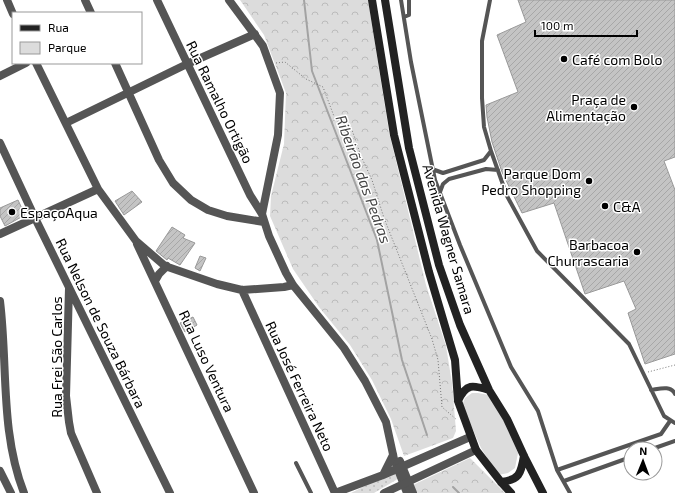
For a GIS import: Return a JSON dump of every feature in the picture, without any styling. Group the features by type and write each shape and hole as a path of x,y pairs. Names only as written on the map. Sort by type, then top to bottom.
{"main road":[{"name":"Avenida Wagner Samara","path":"372,0 394,135 429,272 455,360 458,401 476,450 511,493"},
{"name":"Avenida Wagner Samara","path":"385,0 409,148 440,265 460,325 489,390 507,419 543,493"},
{"path":"458,401 462,392 469,386 476,386 489,390"},
{"path":"501,482 511,481 518,476 522,469 524,456"}],"street":[{"path":"7,0 12,12"},
{"path":"85,0 91,12"},
{"name":"Rua Ramalho Ortigão","path":"157,0 250,195 263,218 269,236 286,273 293,285 344,348 365,381 386,422 393,453 406,483"},
{"path":"116,64 160,160 173,183 191,200 208,210 227,216 263,218 278,135 280,94 263,46 229,0"},
{"path":"66,123 187,64 255,34"},
{"path":"0,76 24,64"},
{"path":"36,64 98,189 136,241 167,266 217,284 242,290 284,288 293,285"},
{"name":"Rua Nelson de Souza Bárbara","path":"0,143 2,153 170,493"},
{"path":"0,234 98,189"},
{"name":"Rua Luso Ventura","path":"136,241 254,493"},
{"path":"155,281 158,274 167,266"},
{"name":"Rua Frei São Carlos","path":"69,287 66,396 69,422 71,434 97,493"},
{"name":"Rua José Ferreira Neto","path":"242,290 335,493"},
{"path":"0,301 3,329 1,408 4,433 17,480 24,493"},
{"path":"335,493 400,468 470,437"},
{"path":"384,493 476,450"},
{"path":"383,475 393,453"},
{"path":"0,470 3,486 10,493"},
{"path":"3,486 17,480"},
{"path":"406,483 407,493"},
{"path":"406,483 413,493"}],"lane":[{"path":"401,0 406,16 411,62 432,169 462,251 511,367 538,410 557,470 570,493"},
{"path":"406,16 409,0"},
{"path":"490,0 482,41 482,98 484,127 507,196 537,251 629,344 664,416 675,424"},
{"path":"432,169 443,173 484,160 491,151"},
{"path":"440,192 443,184 449,179 486,169 498,170"},
{"path":"651,390 669,388 672,389 675,394"},
{"path":"557,470 661,434 670,421"},
{"path":"663,445 675,440"},
{"path":"564,481 623,460"},
{"path":"296,463 312,493"}],"path":[{"path":"270,63 285,62 306,79 323,87 335,119 351,127 361,156 372,180 384,218 432,340 438,360 442,407 458,421 464,420"},
{"path":"644,373 675,365"}],"green space":[{"path":"240,0 368,0 389,132 426,285 446,346 452,383 456,431 453,438 404,456 391,419 372,380 350,345 319,307 293,269 270,216 271,196 284,144 286,93 264,35"},
{"path":"472,393 489,395 504,421 518,453 515,468 508,473 498,475 481,448 462,405 465,398"},
{"path":"470,458 505,493 415,493 413,485"},
{"path":"395,472 398,478 396,480 374,493 351,493 390,473"}],"building":[{"name":"Parque Dom Pedro Shopping","path":"518,0 675,0 675,157 664,161 675,190 675,354 645,364 628,313 636,309 624,281 585,294 554,203 522,213 502,172 492,142 486,105 518,92 497,35 526,22"},
{"path":"132,191 142,202 124,215 115,201"},
{"name":"EspaçoAqua","path":"18,200 25,215 5,226 0,216 0,208"},
{"path":"172,227 185,235 183,238 195,243 180,265 168,258 167,260 156,251"},
{"path":"200,256 206,258 200,271 195,268"},
{"path":"193,317 197,325 185,332 180,323"}],"waterway":[{"name":"Ribeirão das Pedras","path":"304,0 312,71 377,240 402,360 427,435"},
{"name":"Ribeirão das Pedras","path":"453,487 459,493"}],"place":[{"name":"Café com Bolo","path":"564,59"},
{"name":"Praça de Alimentação","path":"634,107"},
{"name":"Parque Dom Pedro Shopping","path":"589,181"},
{"name":"C&A","path":"605,206"},
{"name":"EspaçoAqua","path":"12,212"},
{"name":"Barbacoa Churrascaria","path":"637,252"}]}
